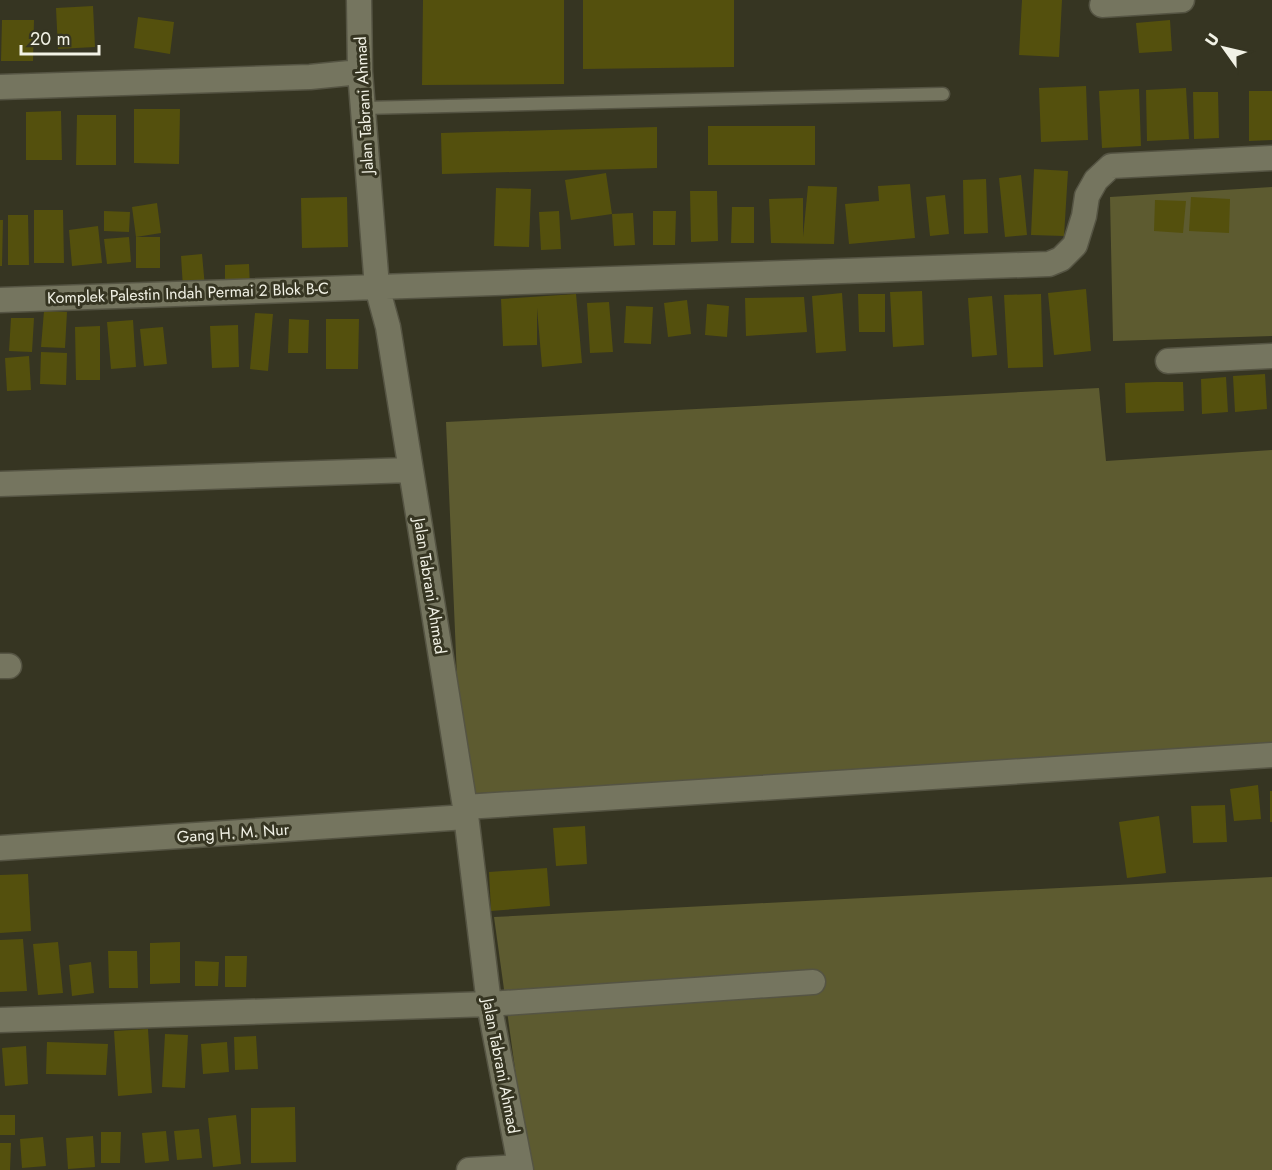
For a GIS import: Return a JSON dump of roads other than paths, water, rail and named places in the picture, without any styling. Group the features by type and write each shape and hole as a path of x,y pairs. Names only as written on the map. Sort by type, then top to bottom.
{"street":[{"name":"Jalan Tabrani Ahmad","path":"359,0 360,72 377,287 388,327 466,812 489,1004 521,1169"},
{"path":"1102,5 1182,0"},
{"path":"0,87 310,77 360,72"},
{"name":"Komplek Palestin Indah Permai 2 Blok B-C","path":"0,300 1049,264 1060,260 1075,245 1084,216 1087,196 1096,180 1111,166 1272,158"},
{"path":"1168,361 1272,356"},
{"path":"0,484 411,470"},
{"name":"Gang H. M. Nur","path":"0,848 466,812 1272,755"},
{"path":"0,1020 489,1004 813,982"},
{"path":"469,1170 521,1169"}],"lane":[{"path":"363,108 943,94"}]}
